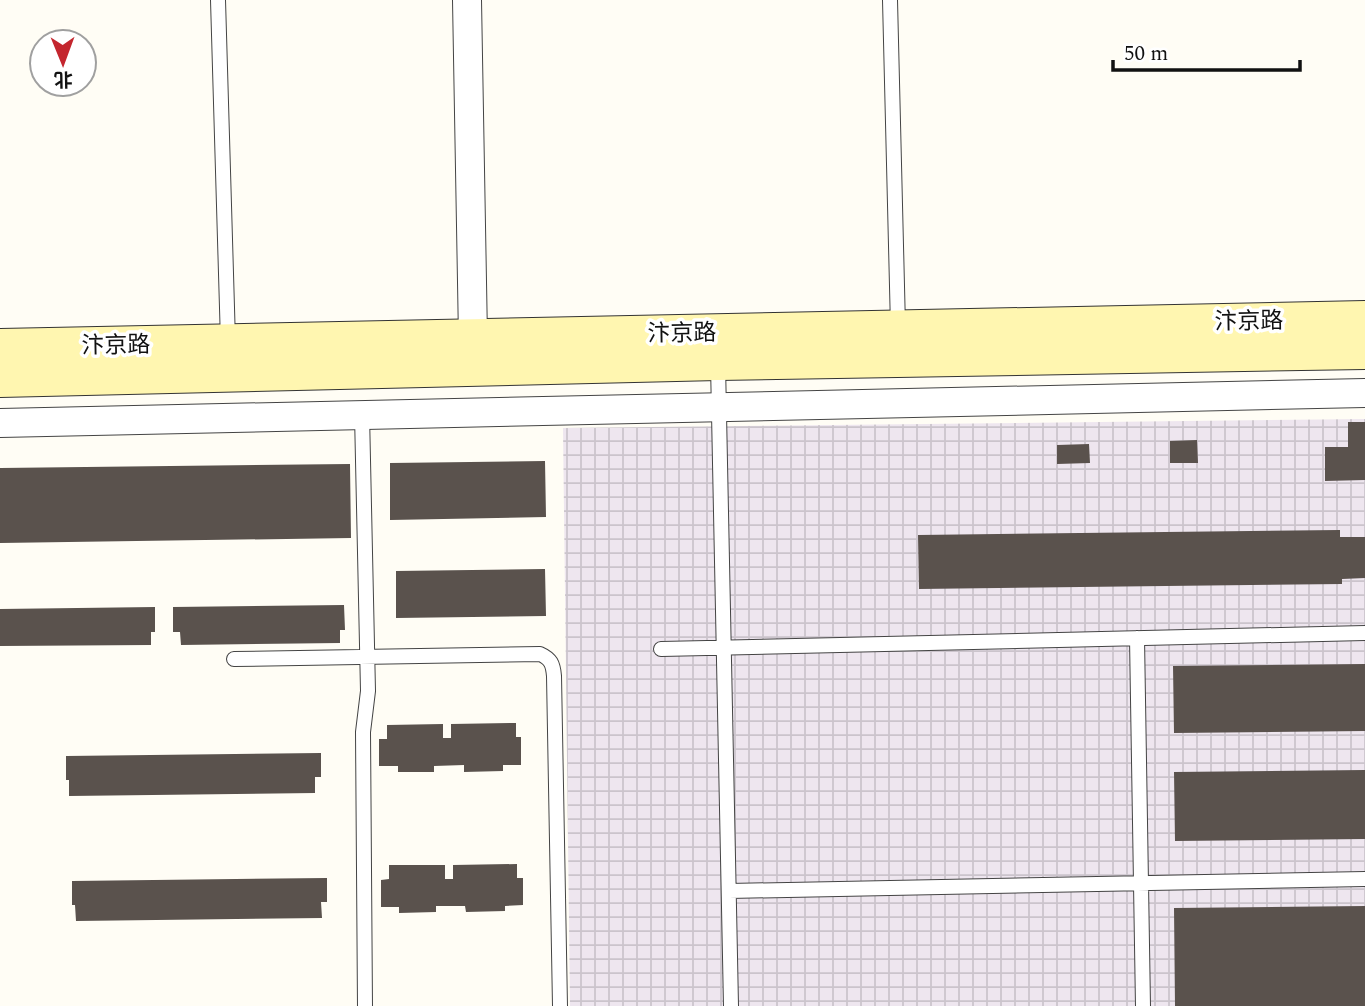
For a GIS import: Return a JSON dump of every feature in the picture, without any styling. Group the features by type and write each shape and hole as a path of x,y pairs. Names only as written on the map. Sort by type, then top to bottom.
{"main road":[{"name":"汴京路","path":"0,348 1365,320"},
{"name":"汴京路","path":"0,378 718,361 1365,350"}],"street":[{"path":"467,0 473,338"},
{"path":"0,423 1365,393"}],"lane":[{"path":"218,0 228,343"},
{"path":"890,0 898,329"},
{"path":"718,361 731,1006"},
{"path":"362,414 368,657 368,691 363,732 365,1006"},
{"path":"662,649 1365,633"},
{"path":"1137,638 1143,1006"},
{"path":"234,659 540,654 548,657 552,664 560,1006"},
{"path":"729,891 1365,879"}],"shaded area":[{"path":"1365,419 1365,1006 570,1006 563,428"}],"building":[{"path":"1348,422 1365,422 1365,480 1325,481 1325,447 1348,447"},
{"path":"1197,440 1198,463 1170,463 1170,441"},
{"path":"1089,444 1090,463 1057,464 1057,445"},
{"path":"545,461 546,517 390,520 390,463"},
{"path":"350,464 351,538 0,543 0,468"},
{"path":"1340,530 1340,537 1365,537 1365,578 1342,579 1342,584 919,589 918,535"},
{"path":"545,569 546,616 396,618 396,571"},
{"path":"344,605 345,630 340,630 340,643 181,645 180,632 173,632 173,607"},
{"path":"155,607 155,632 151,632 151,645 0,646 0,609"},
{"path":"1365,664 1365,731 1174,733 1173,666"},
{"path":"516,723 516,737 521,737 521,765 503,765 503,771 464,772 464,765 434,766 434,772 398,772 398,766 379,766 379,739 387,739 387,725 443,724 443,738 451,738 451,724"},
{"path":"321,753 321,777 315,777 315,793 69,796 69,780 66,780 66,756"},
{"path":"1365,770 1365,839 1175,841 1174,772"},
{"path":"517,864 517,878 523,878 523,905 505,906 505,911 466,912 465,906 436,906 436,912 399,913 399,907 381,907 381,880 389,879 389,865 445,865 445,879 453,879 453,865"},
{"path":"327,878 327,902 321,902 322,918 76,921 75,905 72,905 72,881"},
{"path":"1365,906 1365,1006 1175,1006 1174,908"}]}
